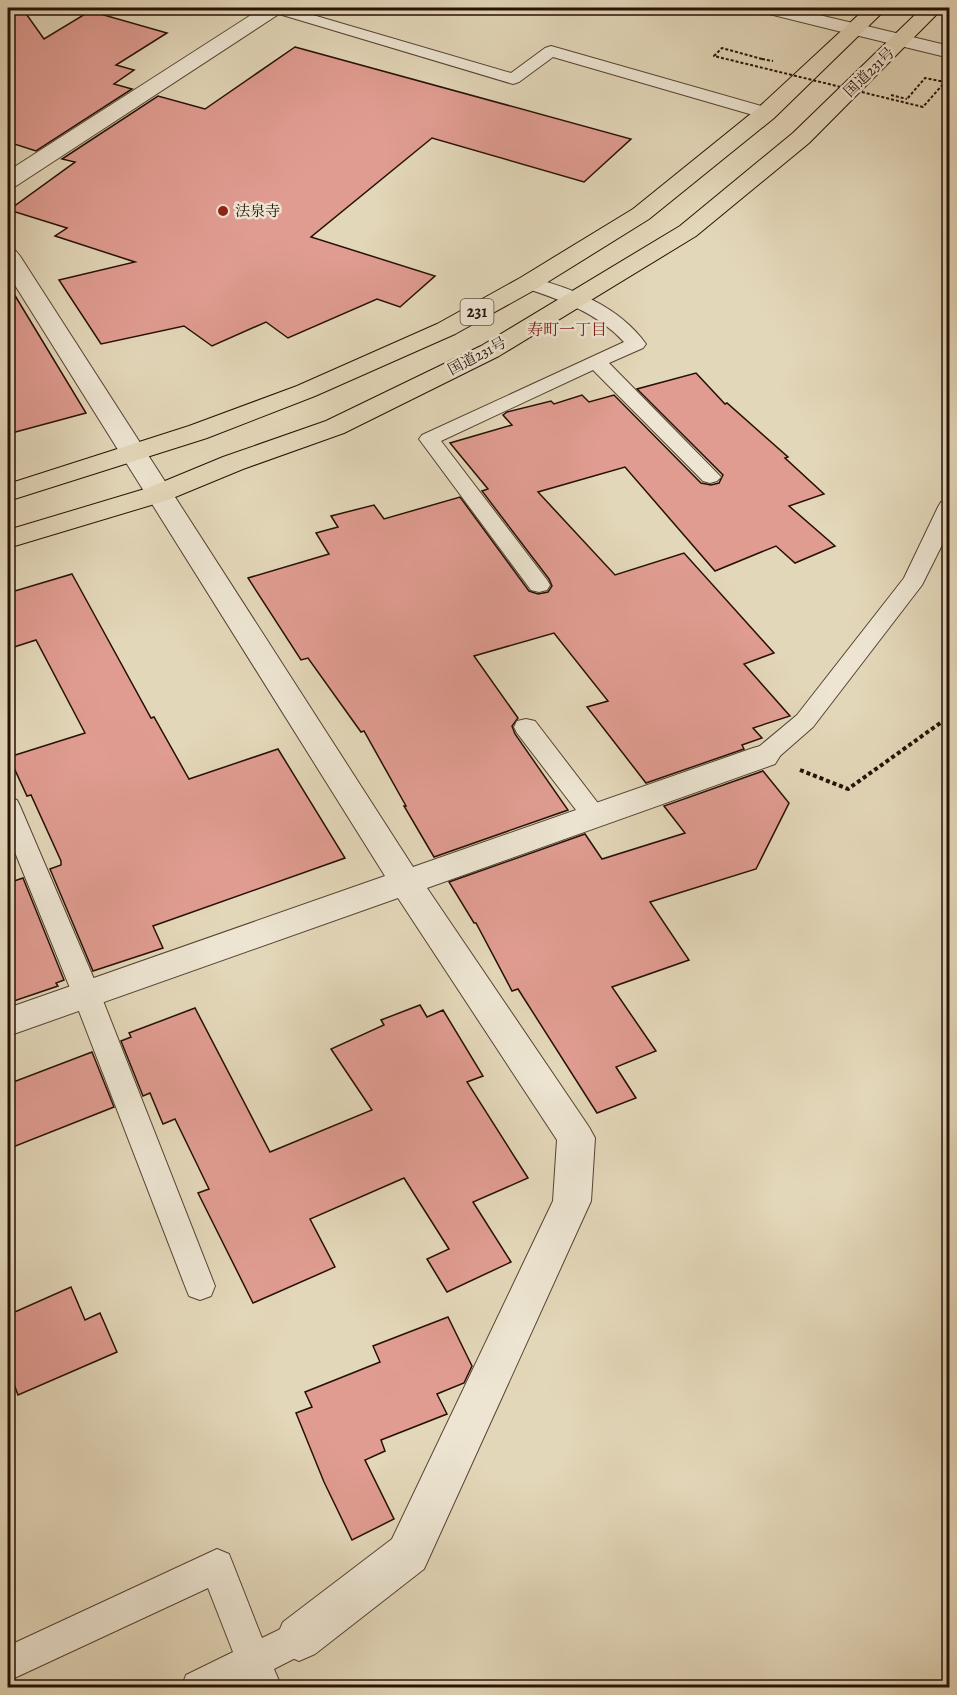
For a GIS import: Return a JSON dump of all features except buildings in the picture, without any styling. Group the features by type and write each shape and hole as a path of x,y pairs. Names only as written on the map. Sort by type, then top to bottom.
{"highway":[{"name":"231","path":"8,493 133,455 317,386 446,329 529,283 641,214 766,114 877,8"},
{"name":"国道231号","path":"8,539 158,494 233,463 335,427 490,351 688,231 801,138 933,8"}],"street":[{"path":"8,181 274,8"},
{"path":"768,8 950,52"},
{"path":"8,256 406,883 576,1138 572,1201 408,1554 299,1638"},
{"path":"8,1022 764,756"}],"lane":[{"path":"274,8 513,79 551,51 766,114"},
{"path":"529,283 577,299 616,322 636,344 429,440 539,585"},
{"path":"596,361 710,477"},
{"path":"764,756 805,721 914,580 949,507"},
{"path":"526,727 595,817"},
{"path":"8,806 86,993 200,1286"},
{"path":"8,1664 217,1566 259,1674"},
{"path":"199,1688 259,1674 299,1638"}],"path":[{"path":"762,58 722,48 714,56 923,107 945,82 925,78 907,99 890,94"},
{"path":"764,756 848,789 950,716"}],"place":[{"name":"法泉寺","path":"223,211"}],"district":[{"name":"寿町一丁目","path":"567,330"}]}
